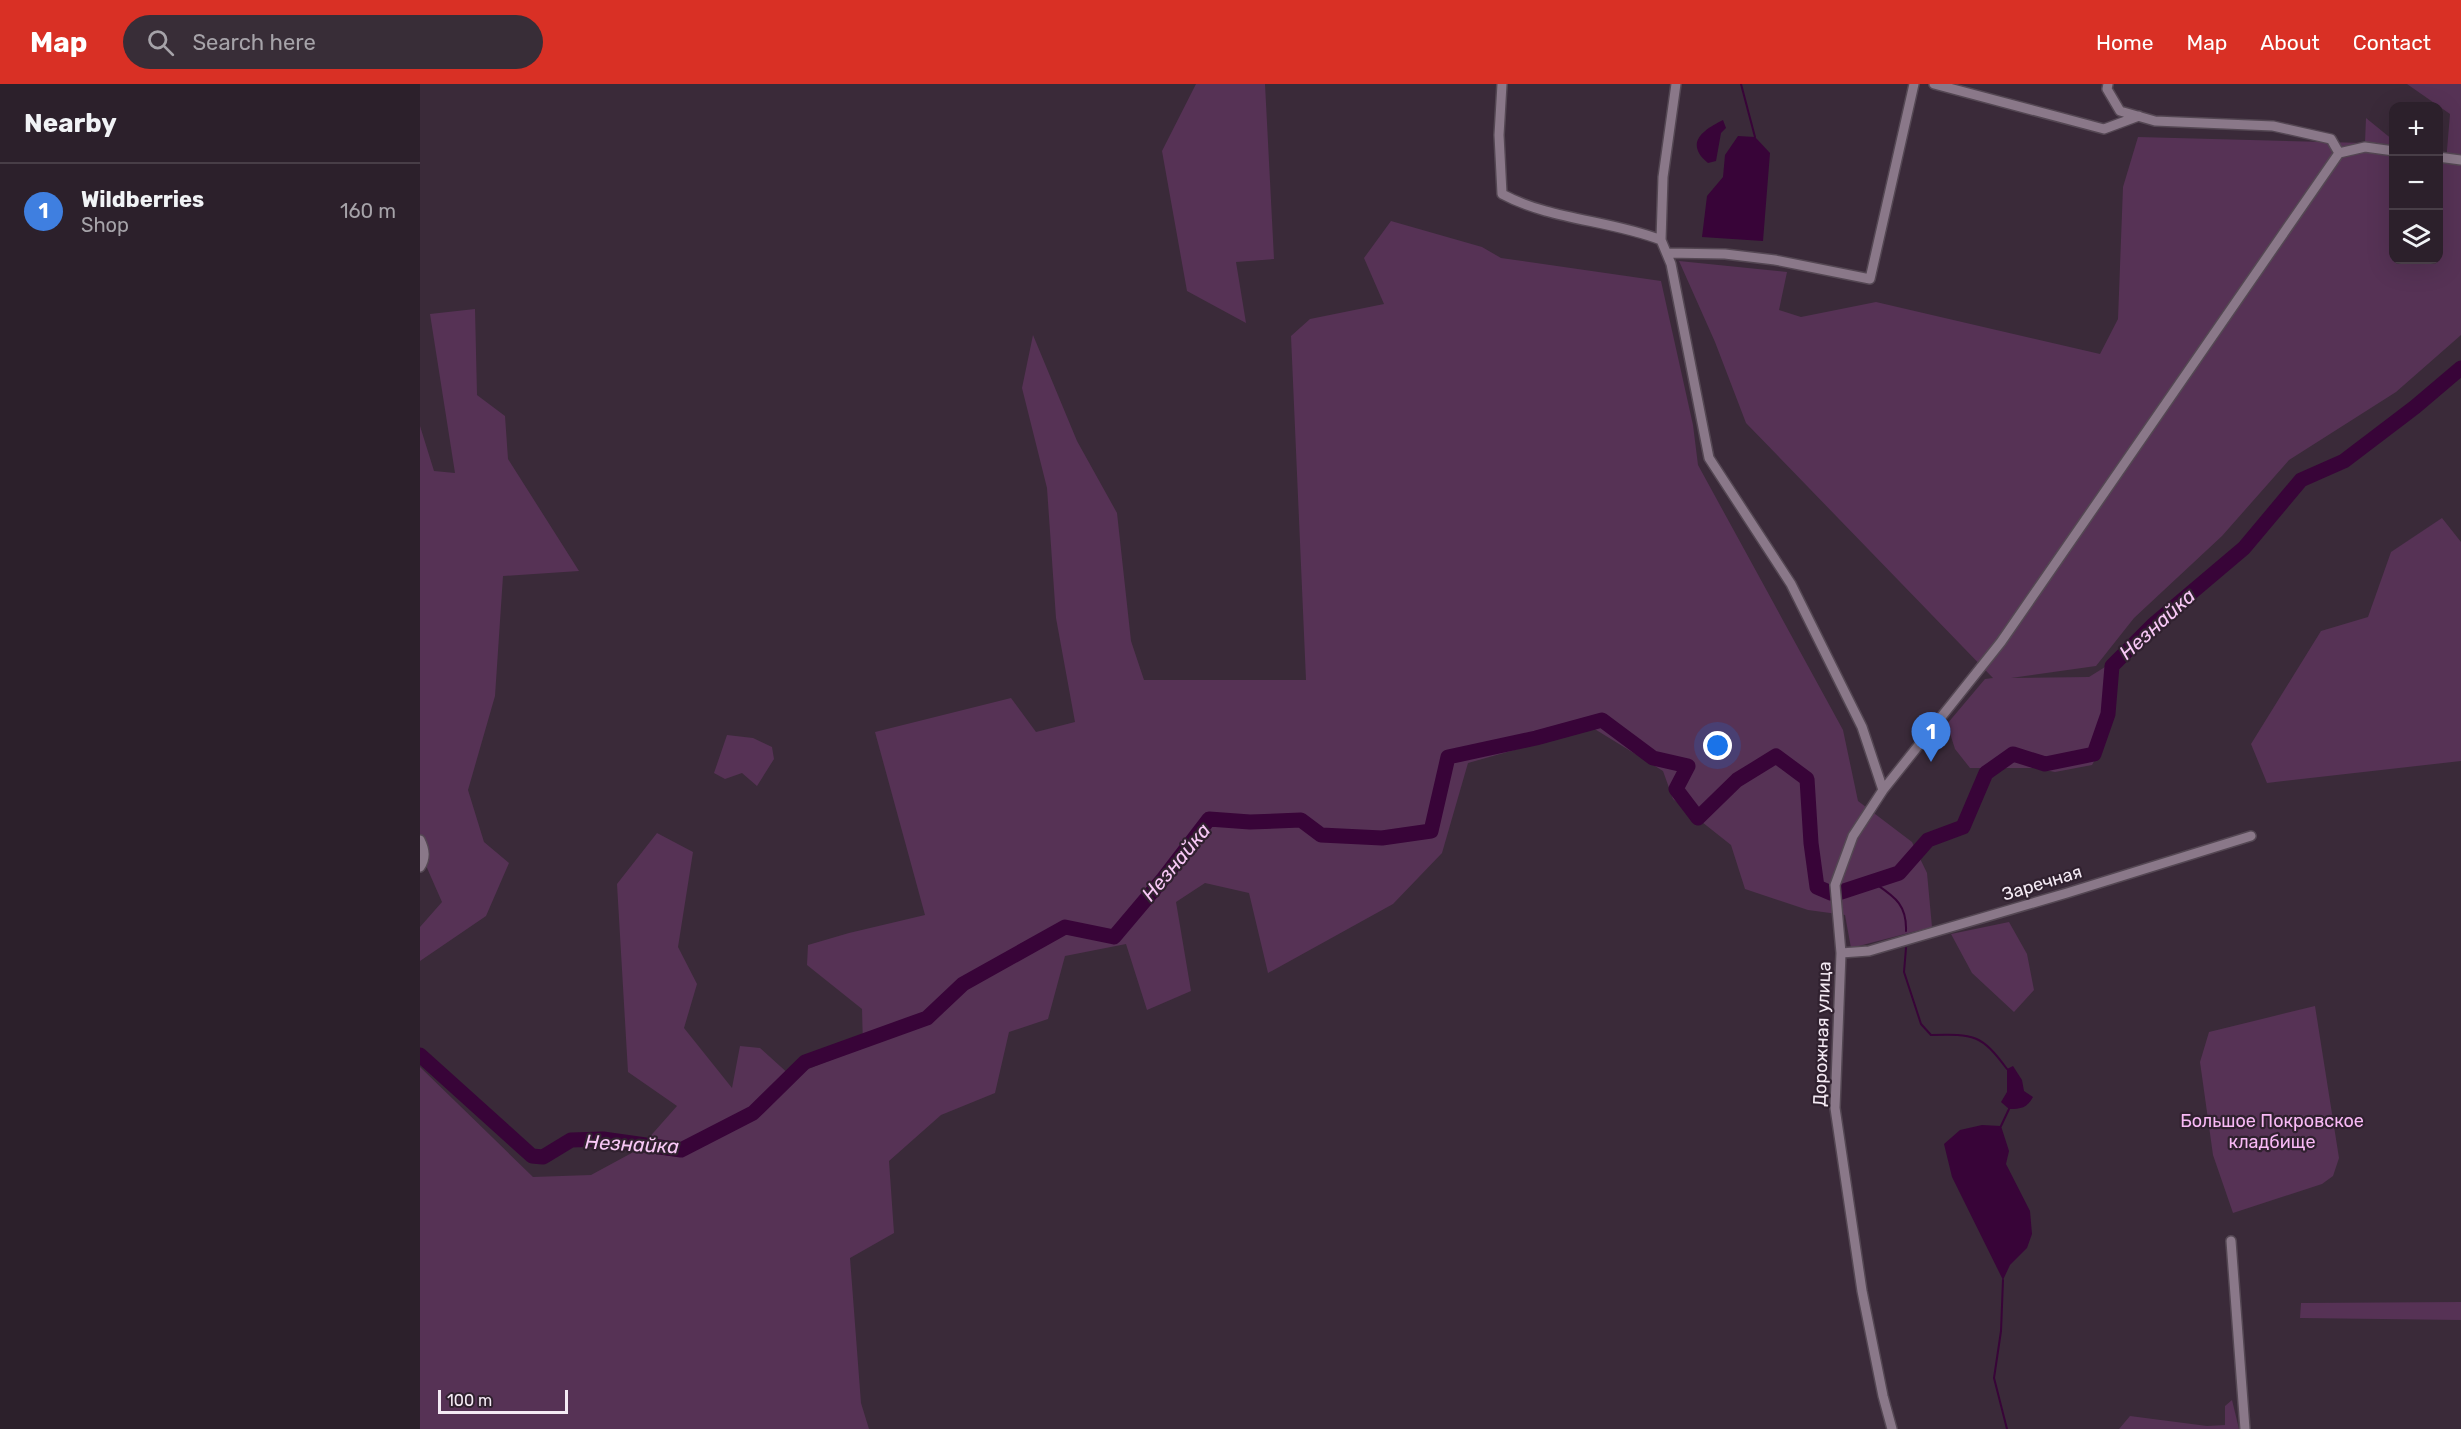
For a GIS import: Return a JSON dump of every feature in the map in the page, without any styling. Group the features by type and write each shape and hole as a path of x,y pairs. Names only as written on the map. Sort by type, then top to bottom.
{"street":[{"path":"1502,84 1499,135 1502,194 1522,205 1637,231 1661,240"},
{"path":"1676,84 1663,177 1661,240 1671,264 1709,458 1791,584 1862,727 1883,790"},
{"path":"1666,253 1725,254 1775,260 1870,279 1914,84"},
{"path":"1934,84 2104,129 2139,116"},
{"path":"2108,84 2107,89 2120,111 2155,121 2273,126 2331,139 2339,153"},
{"path":"1883,790 2001,642 2339,153 2365,147 2389,150"},
{"path":"2443,158 2461,160"},
{"name":"Дорожная улица","path":"1883,790 1853,836 1834,885 1842,953 1835,1108 1862,1291 1892,1429"},
{"name":"Заречная","path":"1842,953 1869,951 2251,836"},
{"path":"420,840 424,847 425,860 420,867"},
{"path":"2231,1241 2245,1429"}],"green space":[{"path":"1196,84 1265,84 1274,259 1236,262 1246,323 1187,291 1162,151"},
{"path":"2407,84 2461,84 2461,335 2396,392 2289,460 2222,536 2134,618 2096,666 2011,678 2089,677 2105,667 2118,667 2108,730 2092,765 2055,772 2035,768 1970,768 1955,749 1947,724 1985,679 1993,678 1746,423 1715,342 1679,261 1787,272 1779,310 1801,317 1876,302 2100,354 2118,319 2123,187 2138,137 2365,143 2366,118 2389,137 2389,264 2443,264 2443,163 2446,162 2450,114 2443,109 2443,102 2433,102"},
{"path":"1391,221 1482,247 1501,258 1661,281 1693,425 1698,465 1843,730 1858,801 1912,842 1927,873 1932,927 1851,948 1845,915 1808,910 1745,889 1731,845 1673,799 1663,771 1593,728 1468,763 1442,853 1393,904 1268,973 1249,893 1205,883 1176,902 1191,991 1147,1010 1126,944 1065,956 1048,1019 1009,1032 995,1093 941,1115 889,1161 894,1233 850,1258 861,1403 869,1429 420,1429 420,1067 533,1177 591,1175 639,1149 677,1106 628,1072 617,884 657,833 693,852 678,947 697,984 684,1028 732,1088 740,1046 760,1048 791,1076 863,1047 862,1009 807,965 808,945 925,915 875,732 1011,698 1036,732 1075,722 1056,618 1047,488 1022,388 1033,335 1077,441 1117,513 1131,641 1144,680 1306,680 1291,336 1310,319 1384,304 1364,258"},
{"path":"475,309 477,395 505,416 508,459 579,571 503,576 495,696 468,790 484,842 509,863 486,916 420,961 420,927 442,902 420,852 420,426 434,471 455,473 430,314"},
{"path":"2442,518 2461,542 2461,761 2267,783 2251,744 2321,631 2368,617 2391,552"},
{"path":"727,735 753,738 772,747 774,759 757,786 742,773 725,779 714,773"},
{"path":"2009,922 2027,954 2034,990 2014,1012 1972,973 1951,934"},
{"name":"Большое Покровское кладбище","path":"2315,1006 2339,1158 2333,1176 2322,1184 2233,1213 2213,1155 2200,1062 2209,1032"},
{"path":"2461,1302 2461,1320 2300,1318 2301,1303"},
{"path":"2232,1400 2239,1429 2119,1429 2130,1416 2207,1426 2225,1425 2225,1406"}],"shaded area":[{"path":"1723,120 1726,128 1721,133 1716,161 1708,163 1697,149 1697,143 1703,133"},
{"path":"1738,136 1755,137 1770,153 1763,241 1702,237 1707,196 1723,177 1725,155"},
{"path":"2013,1066 2022,1080 2024,1091 2033,1097 2023,1107 2009,1109 2001,1102 2007,1092 2007,1069"},
{"path":"1982,1125 2001,1126 2009,1151 2006,1164 2030,1211 2032,1234 2027,1248 2010,1265 2003,1280 1952,1177 1944,1144 1960,1130"}],"waterway":[{"path":"1741,84 1755,137"},
{"name":"Незнайка","path":"1838,893 1899,873 1928,840 1963,827 1986,773 2013,754 2045,764 2094,754 2108,714 2112,666 2153,625 2244,548 2301,480 2344,461 2415,407 2461,368"},
{"name":"Незнайка","path":"420,1055 532,1156 543,1157 571,1140 603,1139 681,1150 753,1113 805,1062 927,1018 963,984 1065,927 1114,937 1209,819 1250,822 1301,820 1321,835 1382,838 1431,831 1448,757 1536,738 1602,720 1653,758 1688,766 1676,789 1698,818 1737,780 1776,756 1807,779 1811,843 1817,887 1831,893"},
{"path":"1873,882 1897,901 1904,914 1906,931"},
{"path":"1906,948 1904,972 1921,1024 1931,1035 1975,1038 1990,1049 2007,1069"},
{"path":"2001,1126 2009,1109"},
{"path":"2003,1280 2001,1331 1994,1378 2007,1429"}],"place":[{"name":"Wildberries","path":"1931,762"}]}
